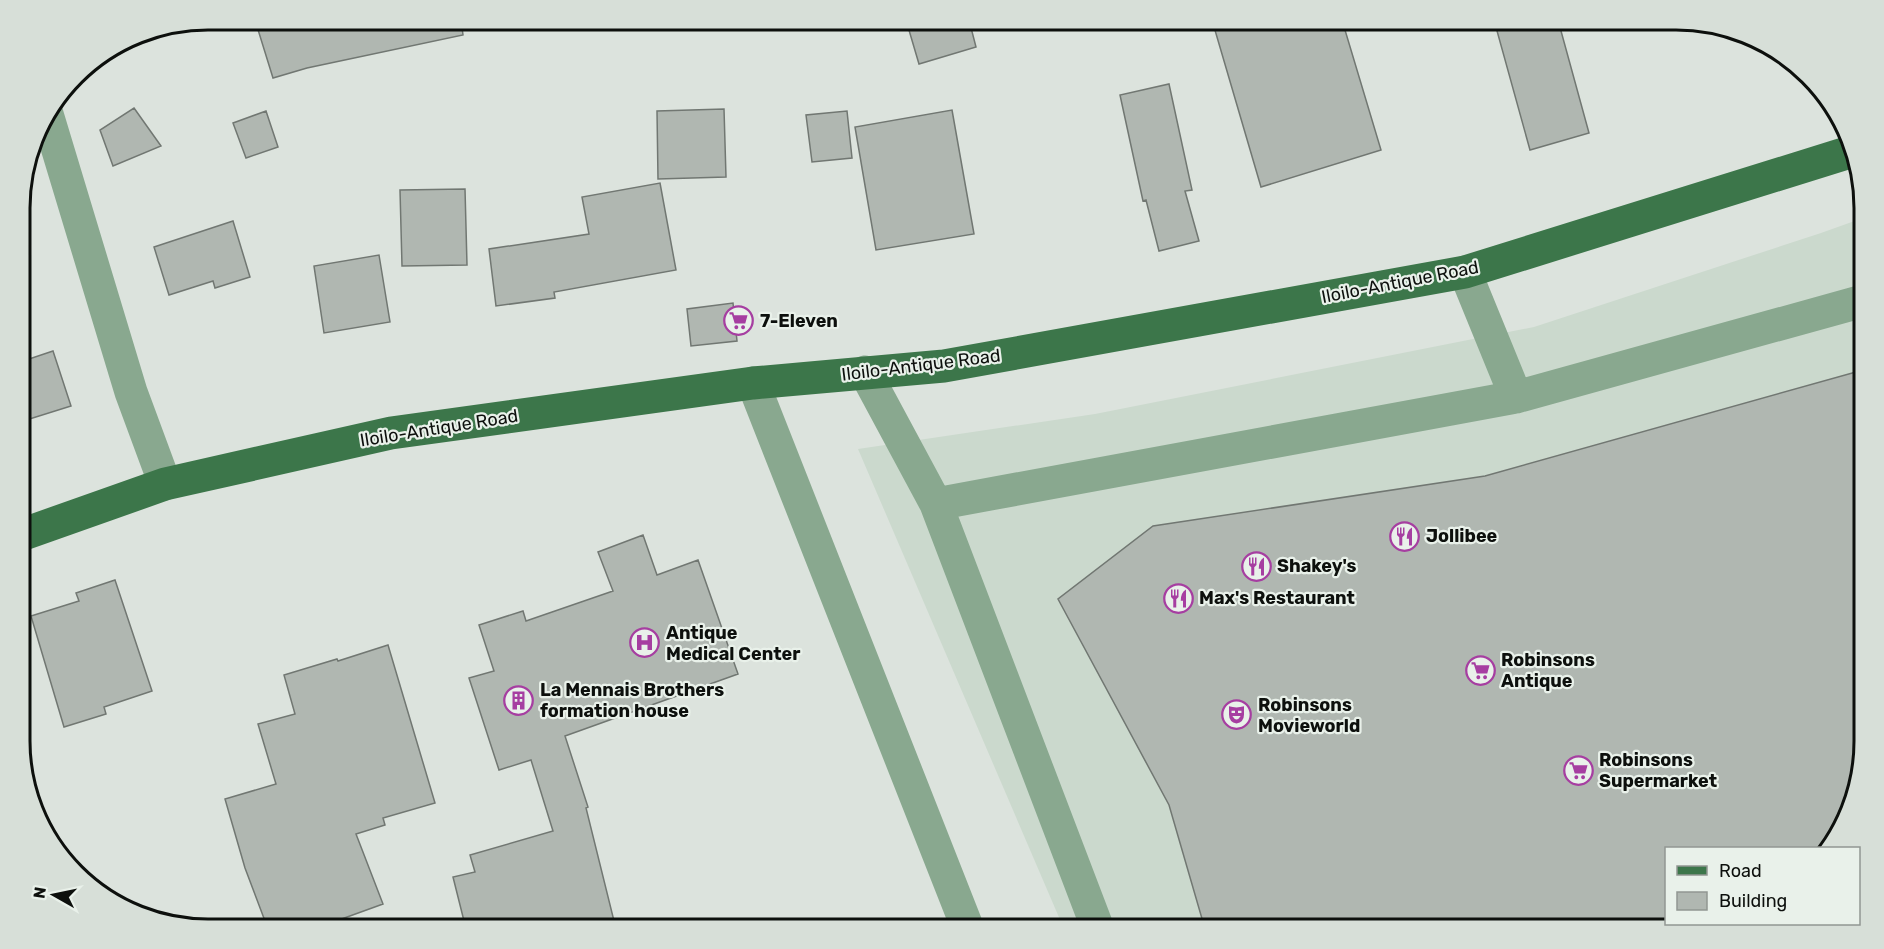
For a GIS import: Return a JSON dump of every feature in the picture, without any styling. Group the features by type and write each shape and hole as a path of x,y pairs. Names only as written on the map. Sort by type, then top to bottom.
{"main road":[{"name":"Iloilo-Antique Road","path":"30,532 165,484 392,433 753,383 944,366 1466,272 1845,154"}],"street":[{"path":"50,125 131,392 165,484"},
{"path":"1466,272 1516,397"},
{"path":"936,504 1516,397 1854,303"},
{"path":"865,372 936,504 1094,919"},
{"path":"753,383 964,919"}],"shaded area":[{"name":"Robinsons Antique","path":"1854,221 1854,741 1848,787 1836,820 1819,847 1665,847 1665,919 1060,919 858,449 1095,414 1534,327"}],"building":[{"path":"258,30 462,30 463,35 307,68 273,78"},
{"path":"909,30 972,30 976,47 919,64"},
{"path":"1215,30 1345,30 1381,150 1261,187"},
{"path":"1497,30 1561,30 1589,133 1530,150"},
{"path":"1169,84 1192,190 1185,191 1199,241 1159,251 1146,200 1143,201 1120,95"},
{"path":"134,108 161,146 113,166 100,130"},
{"path":"724,109 726,177 658,179 657,111"},
{"path":"952,110 974,234 876,250 855,127"},
{"path":"266,111 278,147 246,158 233,123"},
{"path":"847,111 852,158 812,162 806,115"},
{"path":"660,183 676,270 554,292 555,298 496,306 489,249 589,234 582,197"},
{"path":"465,189 467,265 402,266 400,190"},
{"path":"233,221 250,277 215,288 213,281 169,295 154,247"},
{"path":"379,255 390,322 324,333 314,266"},
{"path":"733,303 737,341 691,346 687,309"},
{"path":"53,351 71,406 30,419 30,359"},
{"name":"Robinsons Antique","path":"1854,373 1854,741 1848,787 1836,820 1824,840 1819,847 1665,847 1665,919 1202,919 1169,805 1058,599 1153,526 1485,476"},
{"path":"643,535 657,575 698,560 738,674 565,736 588,807 586,808 614,919 464,919 453,877 475,872 470,855 553,831 531,760 499,770 469,678 494,671 479,625 523,611 526,621 613,591 598,552"},
{"path":"115,580 152,691 104,707 106,714 64,727 31,616 79,601 76,593"},
{"path":"388,645 435,803 383,818 385,825 356,834 383,904 342,919 264,919 245,868 225,799 276,784 258,724 295,714 284,675 337,659 338,661"}],"place":[{"name":"7-Eleven","path":"739,321"},
{"name":"Jollibee","path":"1405,536"},
{"name":"Shakey's","path":"1256,566"},
{"name":"Max's Restaurant","path":"1178,598"},
{"name":"Antique Medical Center","path":"645,643"},
{"name":"Robinsons Antique","path":"1480,670"},
{"name":"La Mennais Brothers formation house","path":"519,700"},
{"name":"Robinsons Movieworld","path":"1237,715"},
{"name":"Robinsons Supermarket","path":"1578,770"}]}
